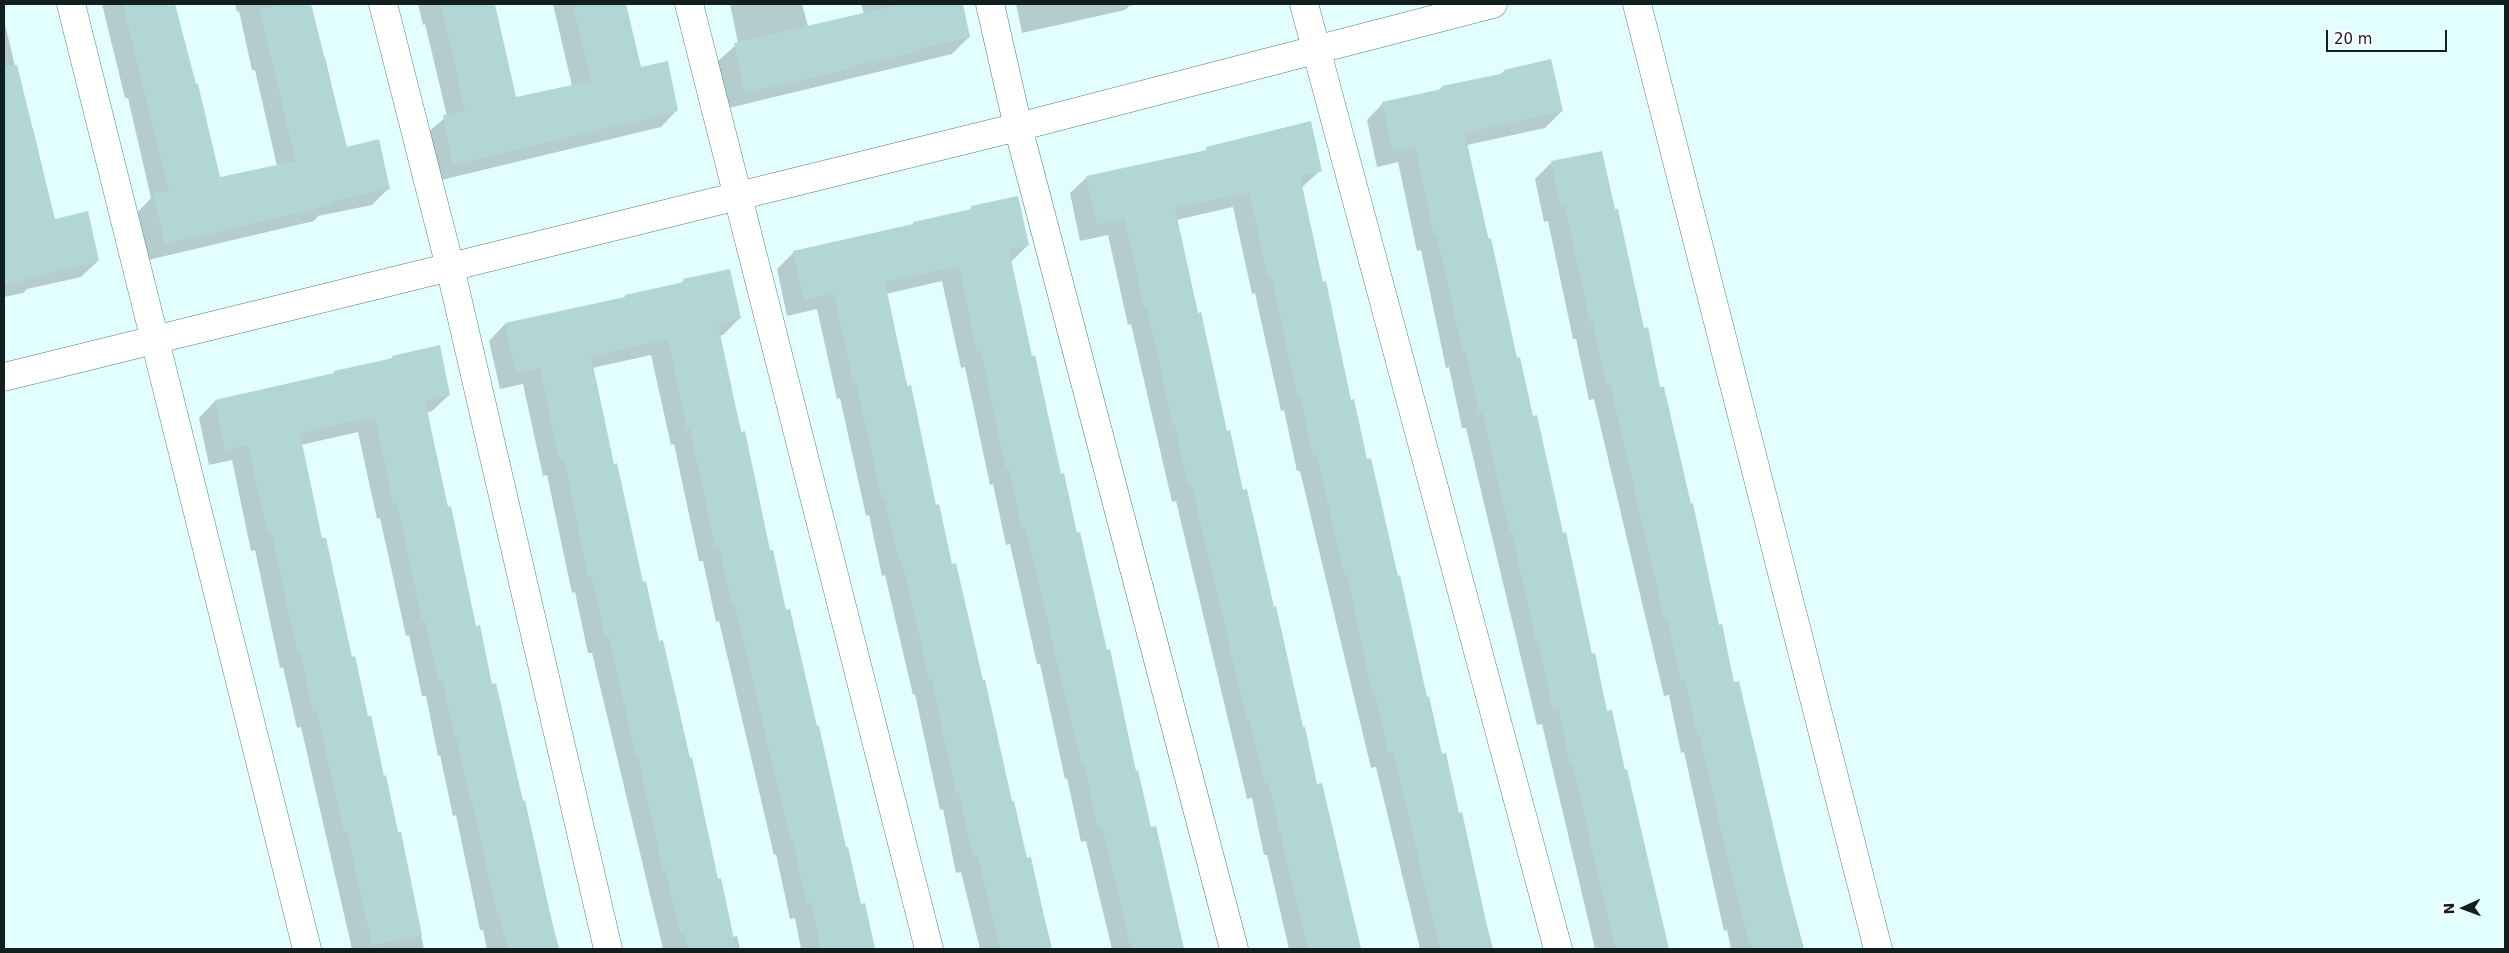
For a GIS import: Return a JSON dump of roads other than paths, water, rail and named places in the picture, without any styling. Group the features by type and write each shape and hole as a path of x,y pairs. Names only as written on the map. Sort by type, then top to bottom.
{"street":[{"path":"71,4 153,340 307,949"},
{"path":"383,4 450,267 608,949"},
{"path":"688,4 930,949"},
{"path":"990,4 1018,126 1234,949"},
{"path":"1304,4 1558,949"},
{"path":"4,377 1018,126 1494,4"},
{"path":"1637,4 1878,949"}]}
